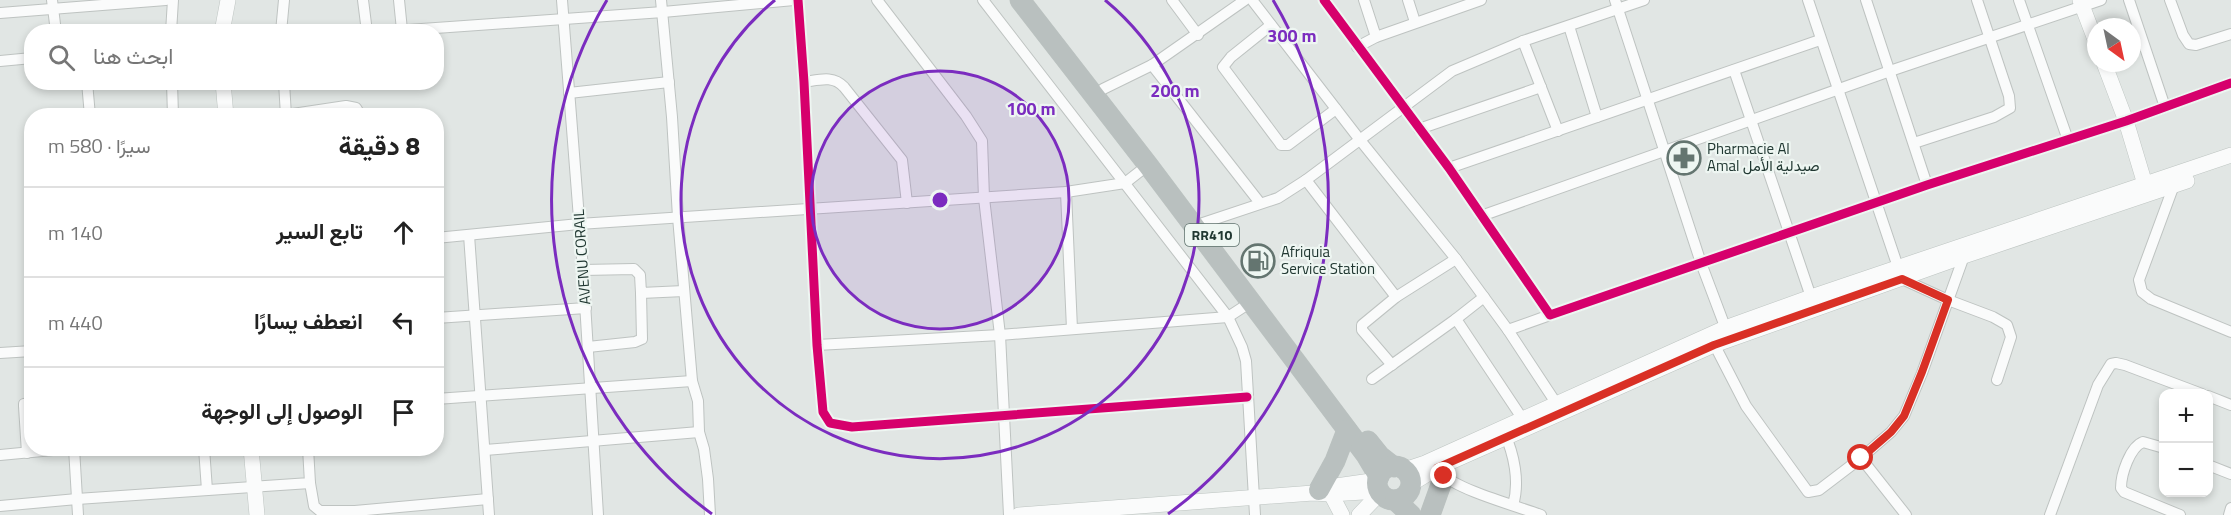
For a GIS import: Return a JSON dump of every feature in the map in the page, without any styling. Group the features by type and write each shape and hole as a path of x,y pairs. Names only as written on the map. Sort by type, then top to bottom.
{"highway":[{"name":"RR410","path":"1020,0 1148,165 1366,455 1392,485 1423,515"},
{"name":"RR410","path":"1034,0 1375,450 1392,485 1411,515"},
{"path":"1321,492 1347,430"},
{"path":"1430,515 1441,472"}],"main road":[{"path":"224,24 228,0"},
{"path":"2081,3 2087,19"},
{"path":"2107,72 2126,121 2146,189"},
{"path":"224,90 225,108"},
{"path":"2174,180 2231,155"},
{"path":"1359,515 1392,485 1425,463 1504,433 1712,339 2146,189 2231,166"},
{"path":"1728,333 1811,297 1900,274"},
{"path":"1019,515 1254,499 1321,492 1347,483 1392,485 1441,472 1504,433 1522,418 1559,407"},
{"path":"252,456 256,515"},
{"path":"1372,515 1392,485"},
{"path":"1321,492 1342,515"}],"street":[{"path":"0,13 52,5 166,0"},
{"path":"172,24 173,0"},
{"path":"282,24 284,0"},
{"path":"363,0 366,24"},
{"path":"399,0 401,24"},
{"name":"AVENU CORAIL","path":"562,0 586,308 598,515"},
{"path":"661,0 692,381 698,401 699,432 706,462 710,515"},
{"path":"444,27 663,12 796,0 804,82 817,345 823,412 830,423 835,426 852,427 1246,397"},
{"path":"876,0 979,133 982,141 984,198 1000,335 1009,515"},
{"path":"983,0 1228,317 1246,361 1246,397 1255,515"},
{"path":"1172,0 1198,35"},
{"path":"1103,89 1152,65 1245,0"},
{"path":"1252,0 1456,259 1509,330 1559,407"},
{"path":"1324,0 1449,168 1550,315"},
{"path":"1364,0 1376,37"},
{"path":"1408,0 1415,22"},
{"path":"1357,47 1415,22 1480,0"},
{"path":"1203,223 1289,193 1452,70 1523,41 1569,26 1616,4 1644,0"},
{"path":"1808,0 1900,274 1948,300 1993,317 2007,325 2011,337 1997,380"},
{"path":"1866,0 1927,185"},
{"path":"1914,143 1994,117 2010,108 2009,96 1977,0"},
{"path":"2019,0 2068,140"},
{"path":"1481,216 1890,71 1991,38 2081,3 2101,0"},
{"path":"2129,0 2165,106"},
{"path":"2170,0 2183,35 2189,44 2196,45 2231,34"},
{"path":"1616,4 1701,263 1728,333"},
{"path":"52,5 55,24"},
{"path":"1271,25 1231,57 1223,67 1272,134 1281,145 1287,145 1336,109"},
{"path":"1569,26 1598,117"},
{"path":"1449,168 1820,40"},
{"path":"1523,41 1558,130"},
{"path":"0,61 24,59"},
{"path":"1152,65 1260,203"},
{"path":"1734,70 1811,297"},
{"path":"804,82 832,79 844,87 902,160 907,203"},
{"path":"569,93 669,82"},
{"path":"1509,330 1878,204 1927,185 2126,121 2231,83"},
{"path":"1419,129 1541,87"},
{"path":"88,90 89,108"},
{"path":"172,90 173,108"},
{"path":"284,90 286,108"},
{"path":"333,108 346,106 356,108"},
{"path":"444,237 579,224 1066,192 1125,183 1148,165"},
{"path":"1306,180 1396,297"},
{"path":"2174,180 2139,280 2140,290 2151,299 2231,332"},
{"path":"1066,192 1072,329"},
{"path":"469,235 489,515"},
{"path":"1712,339 1746,406 1808,492 1819,490 1891,432 1904,416 1948,300 1963,251"},
{"path":"1392,365 1362,330 1362,325 1396,297 1456,259"},
{"path":"583,270 634,269 640,275 642,339 588,347"},
{"path":"641,293 684,291"},
{"path":"1372,379 1484,297"},
{"path":"817,345 1000,335 1228,317 1251,303"},
{"path":"444,317 586,308"},
{"path":"1456,319 1522,418"},
{"path":"0,352 24,351"},
{"path":"2050,515 2098,385 2111,364 2125,365 2191,389"},
{"path":"444,398 692,381"},
{"path":"2213,398 2231,405"},
{"path":"485,450 699,432"},
{"path":"1504,433 1513,457 1516,480 1513,505"},
{"path":"2159,447 2143,442 2137,445 2122,477 2121,488 2124,492 2180,515"},
{"path":"0,454 24,453"},
{"path":"74,456 78,515"},
{"path":"205,456 207,490"},
{"path":"308,456 314,506 320,511 355,511 488,499"},
{"path":"1861,458 1906,515"},
{"path":"2213,467 2231,474"},
{"path":"1441,472 1499,501 1541,515"},
{"path":"5,509 76,499 310,483"},
{"path":"2229,515 2231,508"}],"cycle path":[{"path":"798,0 817,345 823,412 830,423 852,427 1247,397"},
{"path":"1324,0 1449,168 1550,315 1927,185 2126,121 2231,83"}],"place":[{"name":"Pharmacie Al Amal صيدلية الأمل","path":"1684,158"},
{"name":"Afriquia Service Station","path":"1258,261"}],"route":[{"path":"1444,476 1437,468 1714,345 1902,279 1948,300 1904,416 1881,442 1861,458"}]}
